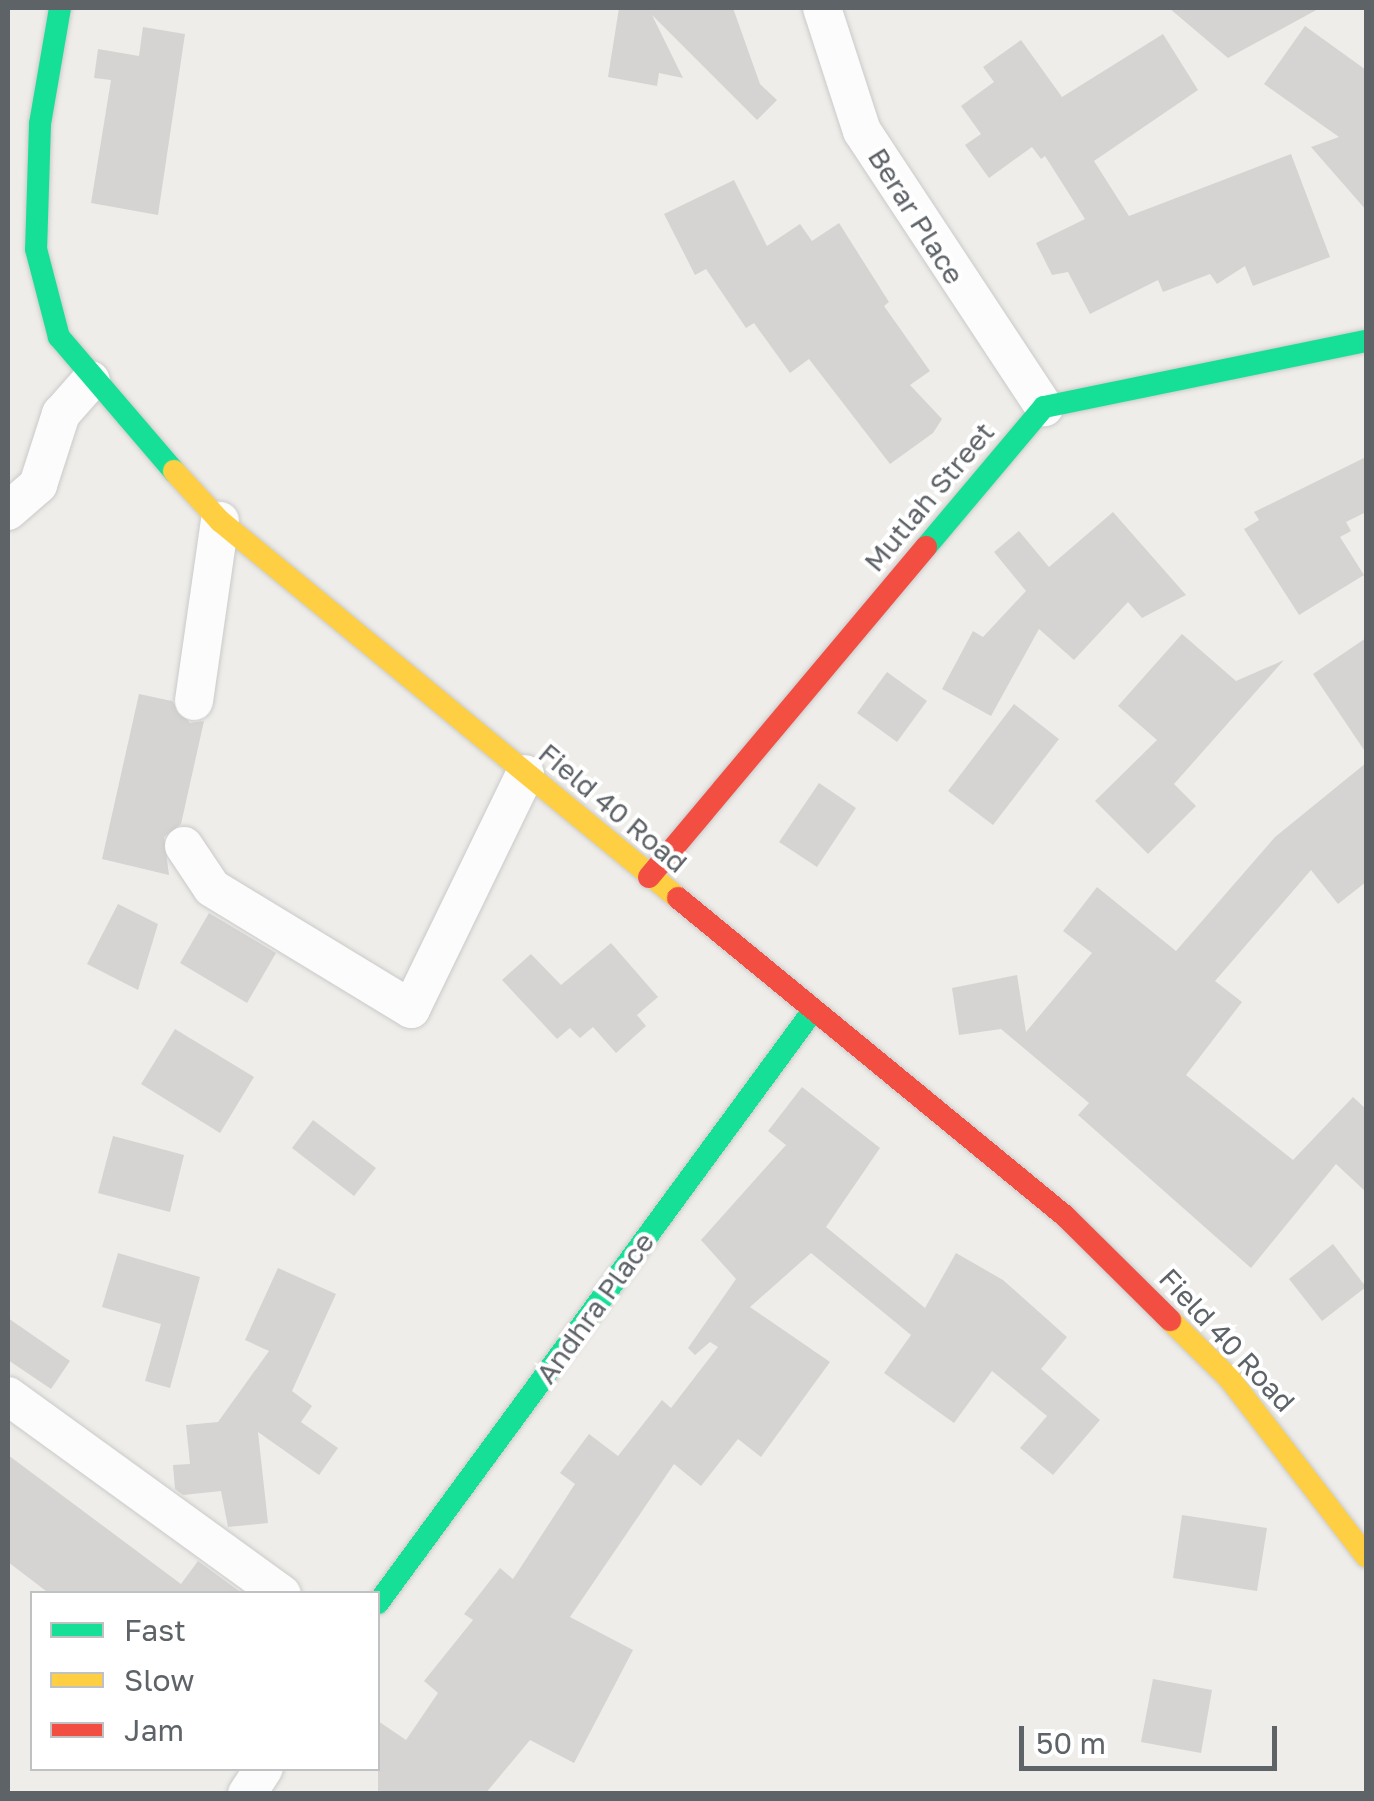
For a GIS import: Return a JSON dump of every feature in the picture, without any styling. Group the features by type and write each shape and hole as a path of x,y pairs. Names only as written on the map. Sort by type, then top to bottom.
{"street":[{"name":"Field 40 Road","path":"60,8 40,124 36,249 59,337 91,380 220,522 1064,1216 1228,1378 1366,1556"},
{"name":"Berar Place","path":"822,8 862,131 1044,407"},
{"path":"1044,407 1366,341"},
{"path":"8,511 38,486 61,414 91,380"},
{"name":"Mutlah Street","path":"649,877 1044,407"},
{"path":"194,700 220,522"},
{"path":"184,846 212,888 411,1009 525,774"},
{"name":"Andhra Place","path":"380,1600 812,1012"},
{"path":"8,1396 278,1591"},
{"path":"247,1794 262,1771"}],"building":[{"path":"619,8 733,8 760,84 777,100 757,120 652,15 683,78 659,73 657,86 608,77"},
{"path":"1169,8 1320,8 1228,58"},
{"path":"1305,26 1366,70 1366,210 1311,147 1339,137 1264,84"},
{"path":"143,27 185,34 158,215 91,203 111,80 94,78 98,49 139,56"},
{"path":"1163,34 1198,90 1094,161 1129,216 1291,154 1330,257 1253,286 1245,266 1217,284 1210,274 1163,292 1158,280 1090,314 1068,272 1052,275 1036,243 1085,219 1045,156 1041,159 1032,147 989,178 965,145 981,134 961,106 994,82 983,67 1021,40 1062,97"},
{"path":"734,180 767,246 800,224 812,241 839,223 889,302 884,306 930,371 910,385 942,419 933,433 890,464 809,359 790,373 754,323 746,328 706,269 695,275 664,214"},
{"path":"1366,457 1366,512 1346,522 1351,531 1340,537 1364,575 1299,615 1244,529 1259,520 1254,512"},
{"path":"1113,512 1186,595 1142,618 1128,602 1074,660 1039,629 991,716 942,689 973,631 983,637 1026,591 994,552 1019,531 1049,567"},
{"path":"1182,634 1236,681 1284,660 1174,784 1196,806 1148,854 1095,801 1157,740 1118,706"},
{"path":"1366,638 1366,753 1313,674"},
{"path":"887,672 927,701 897,742 857,713"},
{"path":"139,694 172,701 190,723 204,721 181,824 164,837 169,875 102,859"},
{"path":"1014,704 1059,739 993,825 948,791"},
{"path":"1366,763 1366,882 1338,904 1311,870 1215,981 1242,1002 1186,1075 1293,1160 1353,1097 1366,1109 1366,1192 1336,1164 1251,1268 1078,1115 1089,1103 1001,1029 959,1035 952,988 1017,975 1026,1032 1092,953 1063,931 1097,887 1176,951 1275,837"},
{"path":"819,783 856,808 817,867 779,842"},
{"path":"118,904 158,924 138,990 87,964"},
{"path":"209,913 276,953 247,1003 180,963"},
{"path":"611,943 658,997 637,1015 646,1026 616,1053 593,1027 580,1038 570,1028 557,1039 502,980 531,954 561,985"},
{"path":"175,1029 254,1077 220,1133 141,1084"},
{"path":"802,1087 880,1148 826,1227 925,1308 956,1253 1003,1280 1067,1337 1041,1369 1100,1420 1053,1475 1020,1448 1047,1416 992,1371 954,1423 884,1373 911,1335 811,1253 750,1307 830,1362 761,1457 738,1439 701,1486 674,1464 570,1617 633,1650 574,1763 530,1740 485,1794 378,1794 380,1722 406,1740 438,1693 424,1681 473,1620 464,1614 500,1568 513,1579 575,1484 560,1473 589,1434 618,1456 662,1400 671,1408 718,1347 710,1342 695,1355 688,1348 736,1279 701,1240 786,1145 768,1131"},
{"path":"313,1120 376,1168 354,1196 292,1148"},
{"path":"113,1136 184,1155 170,1212 98,1193"},
{"path":"1333,1244 1366,1287 1322,1321 1289,1279"},
{"path":"118,1253 200,1277 170,1388 145,1381 161,1324 102,1307"},
{"path":"278,1268 336,1294 292,1391 312,1406 301,1422 338,1448 319,1475 258,1432 268,1523 228,1527 221,1491 183,1495 175,1489 173,1465 190,1464 186,1425 218,1422 269,1351 245,1340"},
{"path":"8,1318 70,1361 51,1389 8,1360"},
{"path":"8,1455 181,1584 198,1561 239,1591 46,1591 8,1562"},
{"path":"1182,1515 1267,1528 1257,1591 1173,1578"},
{"path":"1153,1679 1212,1690 1201,1753 1141,1742"}],"traffic: fast":[{"path":"60,8 40,124 36,249 59,337 174,471"},
{"path":"926,547 1044,407 1366,341"},
{"path":"380,1600 812,1012"}],"traffic: slow":[{"path":"174,471 220,521 678,898"},
{"path":"1170,1320 1229,1378 1366,1556"}],"traffic: jam":[{"path":"649,877 926,547"},
{"path":"678,898 1065,1216 1170,1320"}]}
